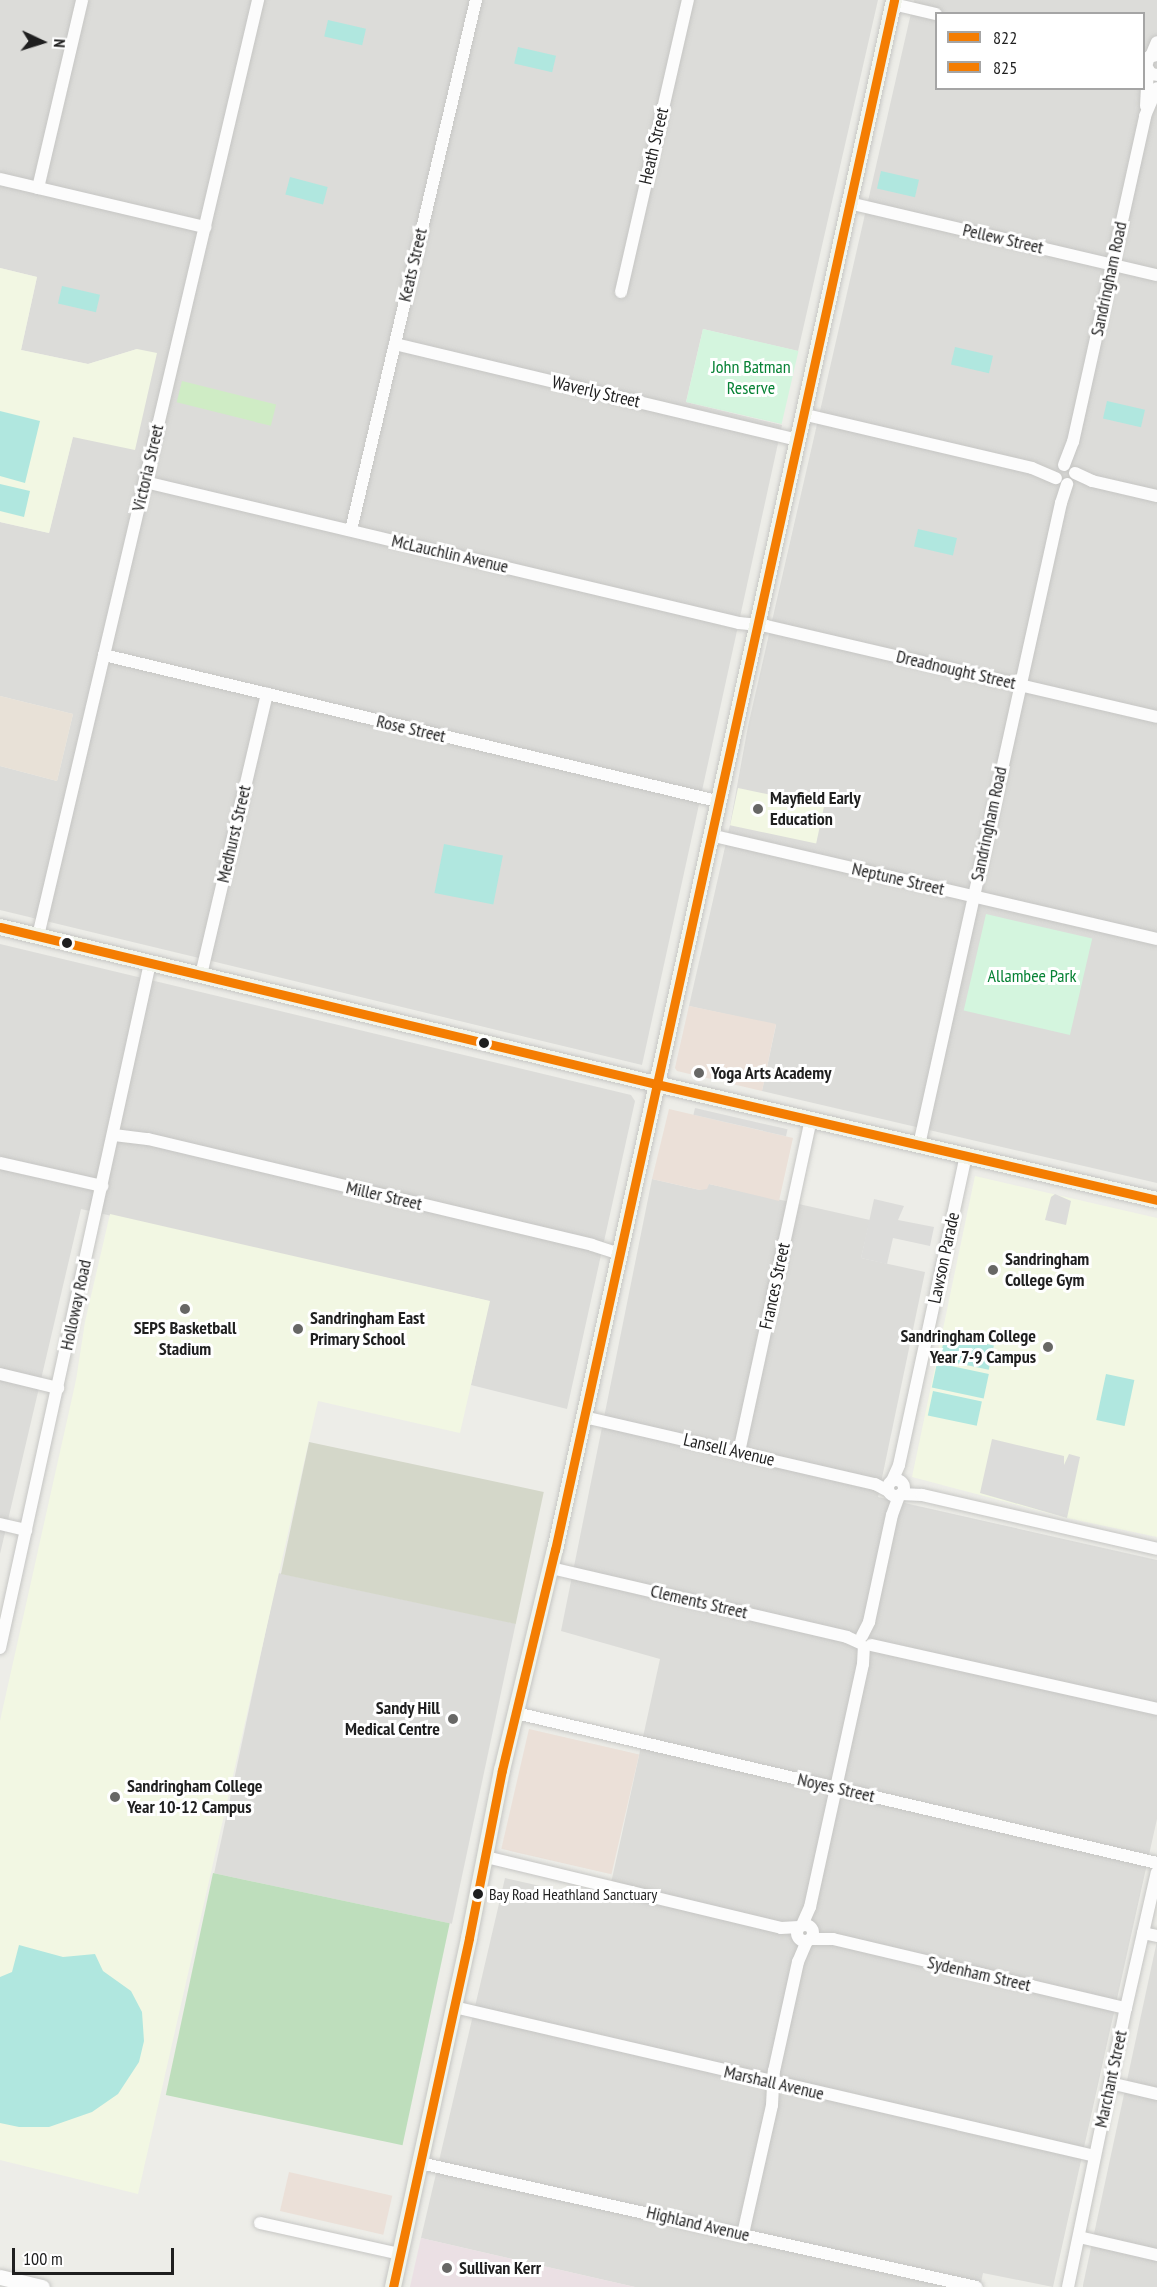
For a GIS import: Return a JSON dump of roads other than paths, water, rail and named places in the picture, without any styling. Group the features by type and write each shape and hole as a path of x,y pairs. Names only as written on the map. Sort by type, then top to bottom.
{"main road":[{"path":"393,2287 516,1713 551,1568 796,440 894,2"},
{"path":"0,927 656,1084 1157,1200"}],"street":[{"path":"38,188 82,0"},
{"name":"Victoria Street","path":"38,936 258,0"},
{"name":"Keats Street","path":"351,530 476,0"},
{"name":"Heath Street","path":"621,292 688,0"},
{"path":"894,2 935,14"},
{"name":"Sandringham Road","path":"919,1145 1113,265 1145,116 1150,64 1157,42"},
{"name":"Sandringham Road","path":"1145,116 1157,88"},
{"path":"0,179 205,227"},
{"name":"Pellew Street","path":"849,203 1157,275"},
{"name":"Waverly Street","path":"395,344 796,440"},
{"path":"802,414 1157,496"},
{"name":"McLauchlin Avenue","path":"145,482 756,626"},
{"name":"Dreadnought Street","path":"756,626 1157,717"},
{"name":"Rose Street","path":"105,655 717,801"},
{"name":"Medhurst Street","path":"201,975 267,694"},
{"name":"Neptune Street","path":"710,835 1157,939"},
{"name":"Holloway Road","path":"0,1648 150,963"},
{"name":"Frances Street","path":"739,1452 811,1119"},
{"name":"Miller Street","path":"115,1131 592,1245 619,1254"},
{"name":"Lawson Parade","path":"743,2234 772,2105 773,2082 798,1962 863,1664 869,1622 892,1515 899,1465 966,1156"},
{"path":"0,1163 102,1186"},
{"path":"0,1374 58,1388"},
{"name":"Lansell Avenue","path":"584,1417 1157,1549"},
{"path":"0,1524 26,1530"},
{"name":"Clements Street","path":"551,1568 1157,1709"},
{"name":"Noyes Street","path":"516,1713 1157,1863"},
{"name":"Sydenham Street","path":"486,1857 1126,2008"},
{"name":"Marchant Street","path":"1068,2287 1157,1872"},
{"path":"1143,1933 1157,1936"},
{"name":"Marshall Avenue","path":"454,2007 1095,2156"},
{"path":"1110,2083 1157,2094"},
{"name":"Highland Avenue","path":"420,2163 976,2287"},
{"path":"260,2223 400,2254"},
{"path":"1079,2237 1157,2255"},
{"path":"0,2277 42,2287"}],"place":[{"name":"Mayfield Early Education","path":"758,809"},
{"name":"Yoga Arts Academy","path":"699,1073"},
{"name":"Sandringham College Gym","path":"993,1270"},
{"name":"SEPS Basketball Stadium","path":"185,1309"},
{"name":"Sandringham East Primary School","path":"298,1329"},
{"name":"Sandringham College Year 7-9 Campus","path":"1048,1347"},
{"name":"Sandy Hill Medical Centre","path":"453,1719"},
{"name":"Sandringham College Year 10-12 Campus","path":"115,1797"},
{"name":"Bay Road Heathland Sanctuary","path":"478,1894"},
{"name":"Sullivan Kerr","path":"447,2268"}],"park label":[{"name":"John Batman Reserve","path":"751,378"},
{"name":"Allambee Park","path":"1032,976"}]}
